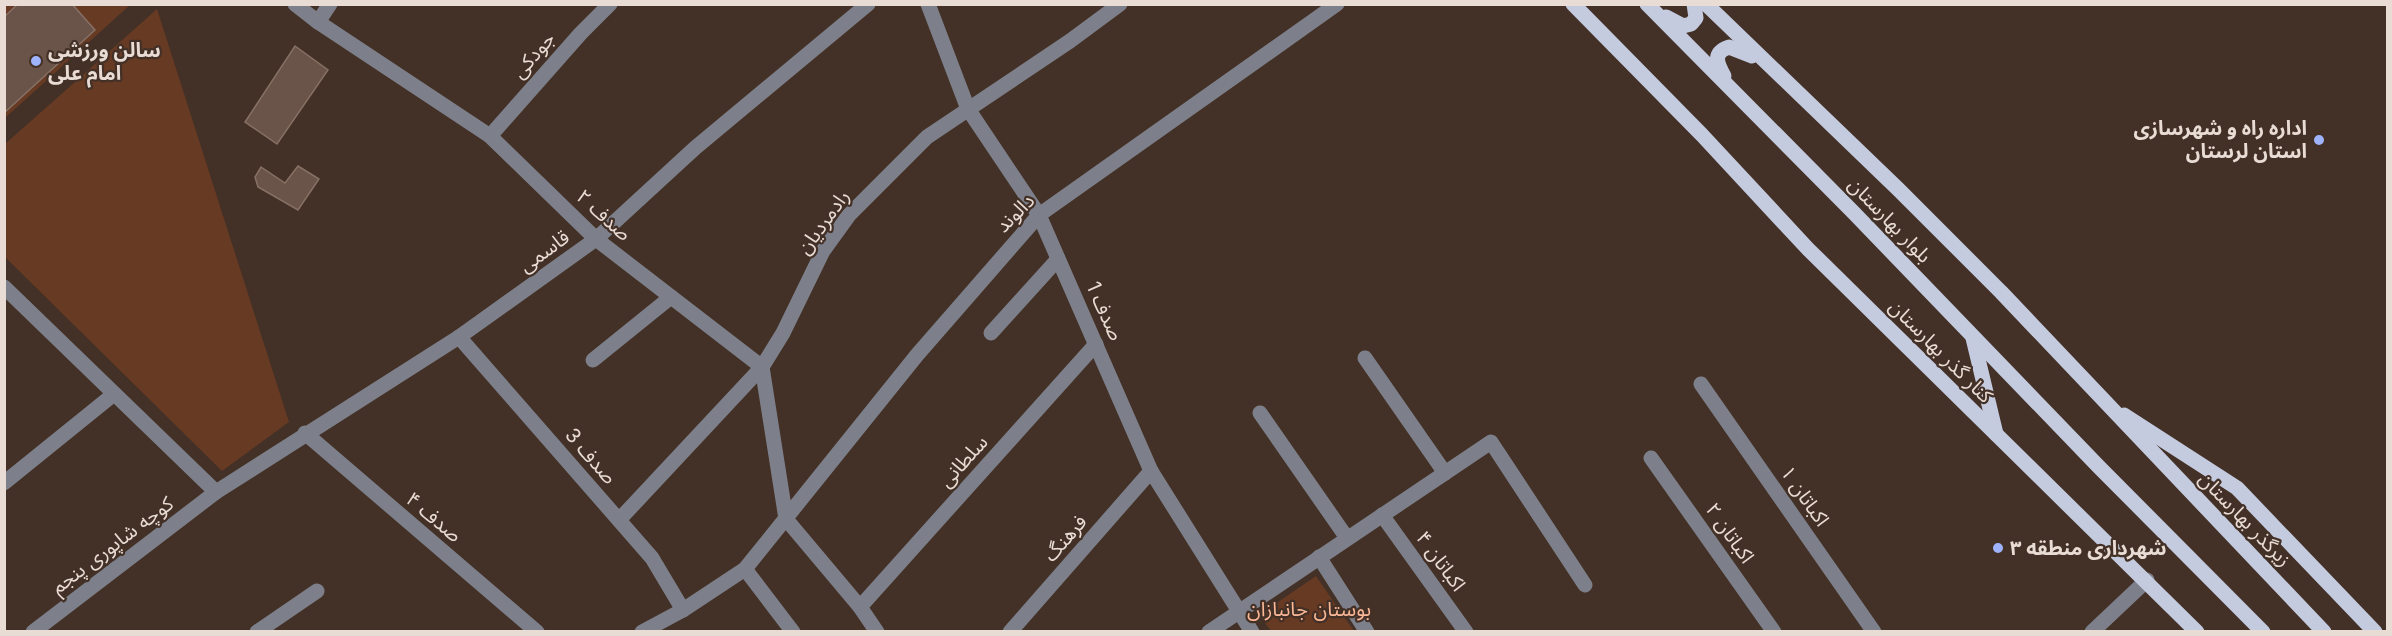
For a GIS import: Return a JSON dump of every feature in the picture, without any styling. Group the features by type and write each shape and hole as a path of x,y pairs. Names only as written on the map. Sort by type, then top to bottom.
{"main road":[{"name":"کنار گذر بهارستان","path":"1573,4 1702,135 1808,249 2147,580 2197,632"},
{"path":"1650,7 1683,26 1691,24 1696,18 1694,4"},
{"name":"بلوار بهارستان","path":"1706,4 2001,292 2136,436"},
{"name":"بلوار بهارستان","path":"1650,7 2263,632"},
{"path":"1733,91 1717,64 1716,56 1721,50 1729,47 1760,59"},
{"path":"1972,336 1996,434"},
{"path":"2104,402 2238,488 2375,632"},
{"name":"زیرگذر بهارستان","path":"2136,436 2324,632"}],"street":[{"name":"صدف ۲","path":"295,4 318,22 490,135 597,239 762,367"},
{"path":"318,22 330,4"},
{"name":"جودکی","path":"490,135 610,4"},
{"name":"قاسمی","path":"305,434 459,337 597,239 695,148 868,4"},
{"name":"صدف 1","path":"927,4 968,109 1039,215 1151,471 1252,632"},
{"name":"رادمردیان","path":"619,520 762,367 783,333 823,251 849,215 927,136 1120,4"},
{"name":"دالوند","path":"642,632 683,610 745,569 917,354 1039,215 1336,4"},
{"path":"991,333 1058,259"},
{"path":"4,287 216,492"},
{"path":"593,360 671,297"},
{"name":"صدف 3","path":"459,337 652,558 683,610"},
{"name":"سلطانی","path":"860,607 1096,344"},
{"path":"1365,358 1445,473"},
{"path":"762,367 786,519 860,607 877,632"},
{"name":"اکباتان ۱","path":"1701,384 1874,632"},
{"path":"4,483 114,394"},
{"path":"1260,413 1347,538"},
{"name":"کوچه شاپوری پنجم","path":"33,632 216,492 305,434"},
{"name":"صدف ۴","path":"305,434 537,632"},
{"path":"1209,632 1491,442 1585,585"},
{"name":"اکباتان ۲","path":"1652,458 1774,632"},
{"name":"فرهنگ","path":"1010,632 1151,471"},
{"name":"اکباتان ۴","path":"1382,515 1466,632"},
{"path":"1319,557 1367,632"},
{"path":"745,569 793,632"},
{"path":"2092,632 2147,580"},
{"path":"257,632 316,591"}],"green space":[{"name":"سالن ورزشی امام علی","path":"5,5 130,5 5,118"},
{"path":"157,9 289,422 222,471 5,257 5,144"},
{"name":"بوستان جانبازان","path":"1316,576 1354,631 1271,631 1259,615"}],"building":[{"name":"سالن ورزشی امام علی","path":"18,4 72,4 95,30 4,113 4,17"},
{"path":"295,46 328,70 277,144 245,122"},
{"path":"298,166 319,179 298,210 258,187 255,177 261,167 285,183"}],"place":[{"name":"سالن ورزشی امام علی","path":"36,61"},
{"name":"اداره راه و شهرسازی استان لرستان","path":"2319,140"},
{"name":"شهرداری منطقه ۳","path":"1998,548"}]}
